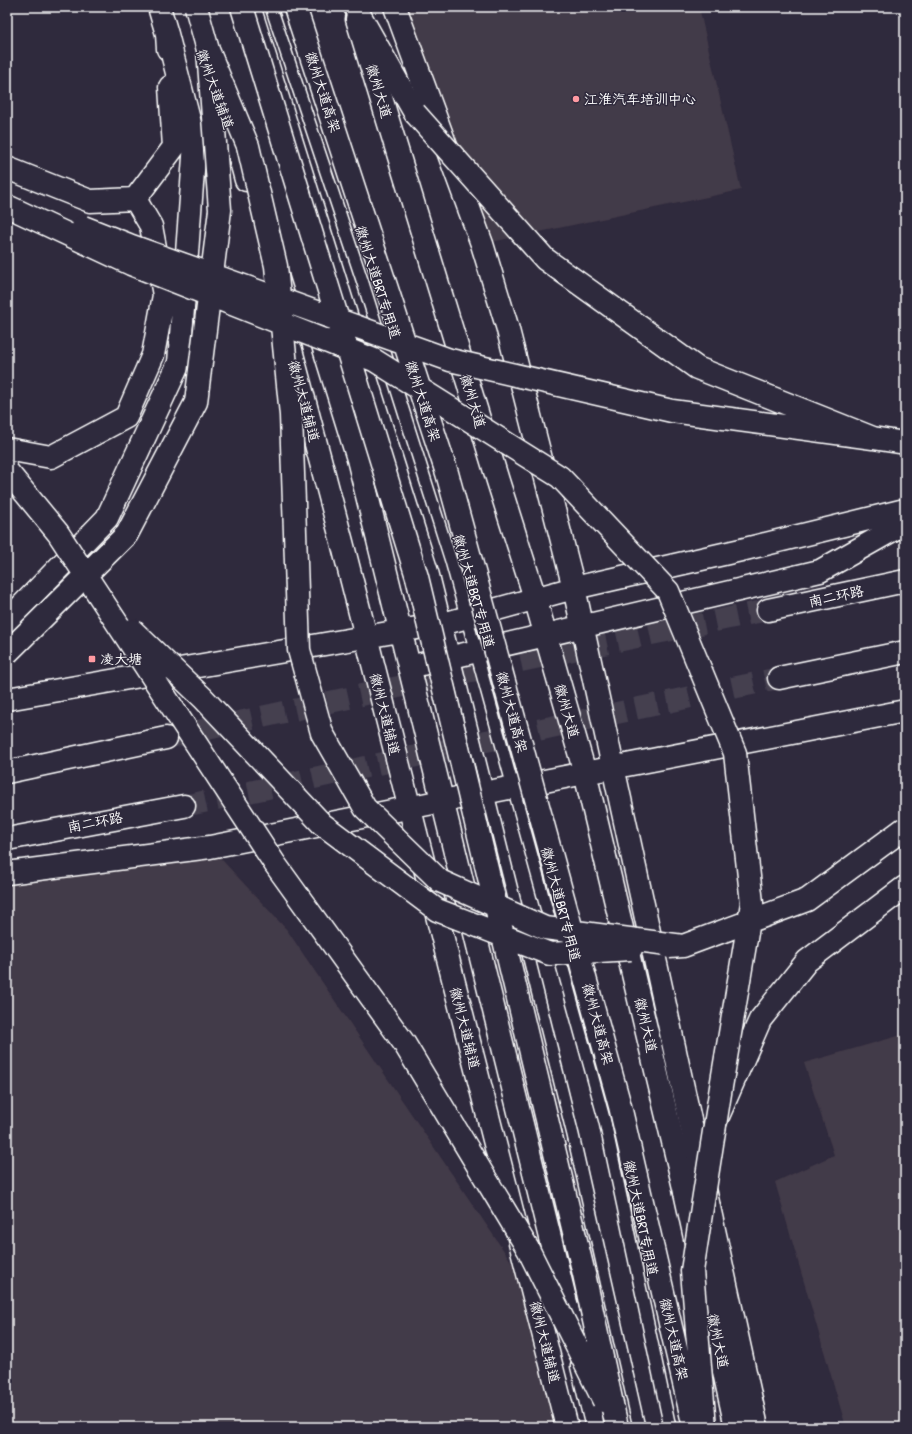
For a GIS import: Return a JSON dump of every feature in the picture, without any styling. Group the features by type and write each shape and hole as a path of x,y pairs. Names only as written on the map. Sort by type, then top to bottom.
{"main road":[{"path":"7,621 108,518 179,363 194,143 160,7"},
{"name":"徽州大道辅道","path":"186,7 239,154 366,637 567,1427"},
{"path":"196,7 208,50 248,146 276,266 291,415 299,650 322,733 365,808 440,881 545,928 682,946"},
{"path":"219,7 358,459 597,1427"},
{"path":"242,7 417,577 584,1274 617,1427"},
{"name":"徽州大道高架","path":"295,7 447,473 620,1106 694,1427"},
{"path":"354,7 415,113 545,260 697,368 873,438"},
{"name":"徽州大道","path":"354,7 535,598 585,773 685,1192 736,1427"},
{"path":"395,7 482,244 507,326 574,588 757,1427"},
{"path":"135,199 174,147 167,34"},
{"path":"7,653 127,534 196,402 220,210 208,50"},
{"path":"7,168 90,201 135,199"},
{"path":"7,197 129,245 450,360 672,411 905,443"},
{"path":"7,449 51,457 126,417 153,354 164,295 151,226 135,199"},
{"path":"7,206 131,264 374,360 560,477 668,591 735,753 752,903 692,1271 705,1427"},
{"path":"7,471 58,533 276,864 404,1043 528,1249 617,1427"},
{"path":"7,699 446,623 574,588 741,550 905,510"},
{"path":"409,667 820,572 905,523"},
{"name":"南二环路","path":"768,610 905,582"},
{"path":"103,603 203,698 322,824 437,910 550,954 682,946 807,900 905,828"},
{"path":"779,678 905,652"},
{"path":"7,873 210,847 905,711"},
{"path":"7,772 166,738"},
{"name":"南二环路","path":"7,839 184,806"},
{"path":"685,1192 760,1020 807,961 905,887"}],"lane":[{"path":"255,7 429,558 573,1135 639,1427"},
{"name":"徽州大道BRT专用道","path":"271,7 362,280 451,561 605,1122 670,1427"}],"shaded area":[{"name":"江淮汽车培训中心","path":"401,7 699,7 741,190 482,244"},
{"path":"210,847 287,930 533,1294 567,1427 7,1427 7,873"},
{"path":"905,1034 905,1427 846,1427 775,1182 834,1155 804,1063"}],"tunnel":[{"path":"166,738 462,673 768,610"},
{"path":"184,806 779,678"}],"place":[{"name":"江淮汽车培训中心","path":"576,99"},
{"name":"凌大塘","path":"92,659"}]}
